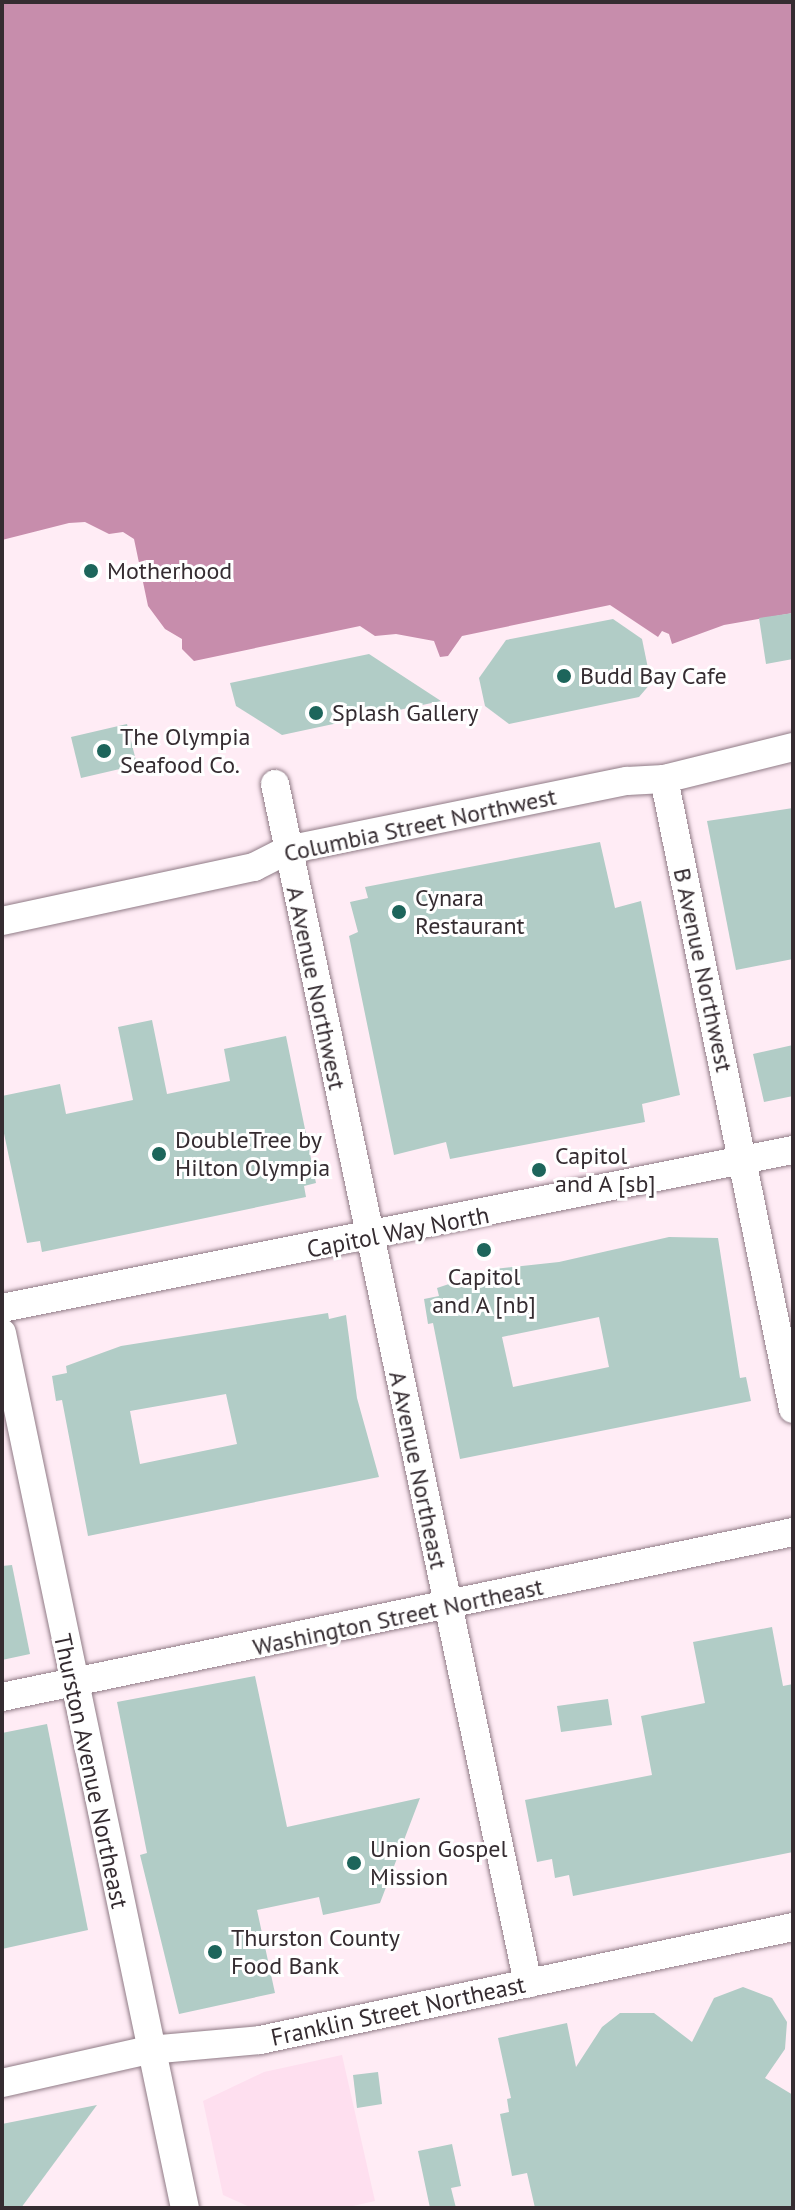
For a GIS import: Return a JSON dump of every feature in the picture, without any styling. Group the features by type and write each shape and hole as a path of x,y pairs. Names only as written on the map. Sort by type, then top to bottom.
{"street":[{"name":"Columbia Street Northwest","path":"2,921 254,867 287,850 627,781 664,779 793,747"},
{"name":"B Avenue Northwest","path":"664,779 793,1409"},
{"name":"A Avenue Northwest","path":"275,784 369,1238"},
{"name":"Capitol Way North","path":"2,1308 369,1238 793,1150"},
{"name":"A Avenue Northeast","path":"369,1238 528,1984"},
{"name":"Thurston Avenue Northeast","path":"2,1333 72,1682 185,2208"},
{"name":"Washington Street Northeast","path":"2,1697 447,1608 793,1532"},
{"name":"Franklin Street Northeast","path":"2,2083 149,2050 260,2040 793,1927"}],"shaded area":[{"path":"2,2 793,2 793,613 724,625 672,644 669,634 662,631 658,637 610,605 462,636 448,656 440,657 434,641 396,634 375,636 360,626 194,661 182,649 182,639 165,629 148,606 134,539 123,532 109,534 85,522 69,523 2,540"},
{"path":"342,2055 375,2201 344,2208 252,2208 223,2195 203,2101 264,2072"}],"building":[{"path":"793,613 793,659 766,664 759,618"},
{"path":"613,619 642,639 651,683 639,697 509,724 485,706 479,678 506,640"},
{"path":"369,654 441,701 282,735 236,706 230,683"},
{"name":"The Olympia Seafood Co.","path":"127,724 137,765 81,778 71,737"},
{"path":"793,808 793,959 736,970 707,821"},
{"path":"600,842 615,908 641,901 680,1095 642,1104 645,1122 450,1159 446,1142 394,1155 349,936 358,932 350,902 368,898 365,887"},
{"name":"DoubleTree by Hilton Olympia","path":"152,1020 167,1094 230,1081 224,1049 286,1036 316,1183 304,1186 306,1197 42,1252 40,1241 27,1243 2,1124 2,1096 60,1084 66,1114 133,1100 118,1027"},
{"path":"793,1045 793,1096 764,1102 753,1054"},
{"path":"669,1237 718,1238 740,1378 746,1377 751,1401 460,1459 433,1323 428,1324 424,1299 439,1296 437,1288 494,1269 559,1262","holes":["599,1317 609,1367 513,1387 502,1337"]},
{"path":"328,1313 329,1319 346,1315 357,1398 379,1477 88,1536 62,1400 56,1401 52,1376 67,1373 66,1366 121,1346","holes":["226,1394 237,1444 140,1464 130,1411"]},
{"path":"12,1565 30,1654 2,1660 2,1566"},
{"path":"772,1627 783,1686 793,1684 793,1852 573,1896 569,1875 555,1878 552,1859 537,1862 525,1800 652,1775 641,1716 705,1703 693,1642"},
{"path":"255,1676 287,1827 420,1798 380,1903 323,1915 319,1897 257,1910 275,1993 179,2014 140,1855 147,1853 117,1702"},
{"path":"608,1699 612,1725 561,1732 557,1706"},
{"path":"47,1724 88,1930 2,1949 2,1733"},
{"path":"743,1987 772,1998 787,2022 785,2049 765,2078 793,2095 793,2208 535,2208 527,2173 512,2176 500,2114 509,2112 507,2099 511,2098 498,2038 567,2023 576,2067 602,2027 620,2013 654,2013 692,2042 714,1998"},
{"path":"378,2072 382,2104 357,2108 353,2075"},
{"path":"97,2105 21,2208 2,2208 2,2124"},
{"path":"452,2144 461,2186 451,2188 456,2208 430,2208 418,2151"}],"place":[{"name":"Motherhood","path":"91,571"},
{"name":"Budd Bay Cafe","path":"564,676"},
{"name":"Splash Gallery","path":"316,713"},
{"name":"The Olympia Seafood Co.","path":"104,751"},
{"name":"Cynara Restaurant","path":"399,912"},
{"name":"DoubleTree by Hilton Olympia","path":"159,1154"},
{"name":"Capitol and A [sb]","path":"539,1170"},
{"name":"Capitol and A [nb]","path":"484,1250"},
{"name":"Union Gospel Mission","path":"354,1863"},
{"name":"Thurston County Food Bank","path":"215,1952"}]}
